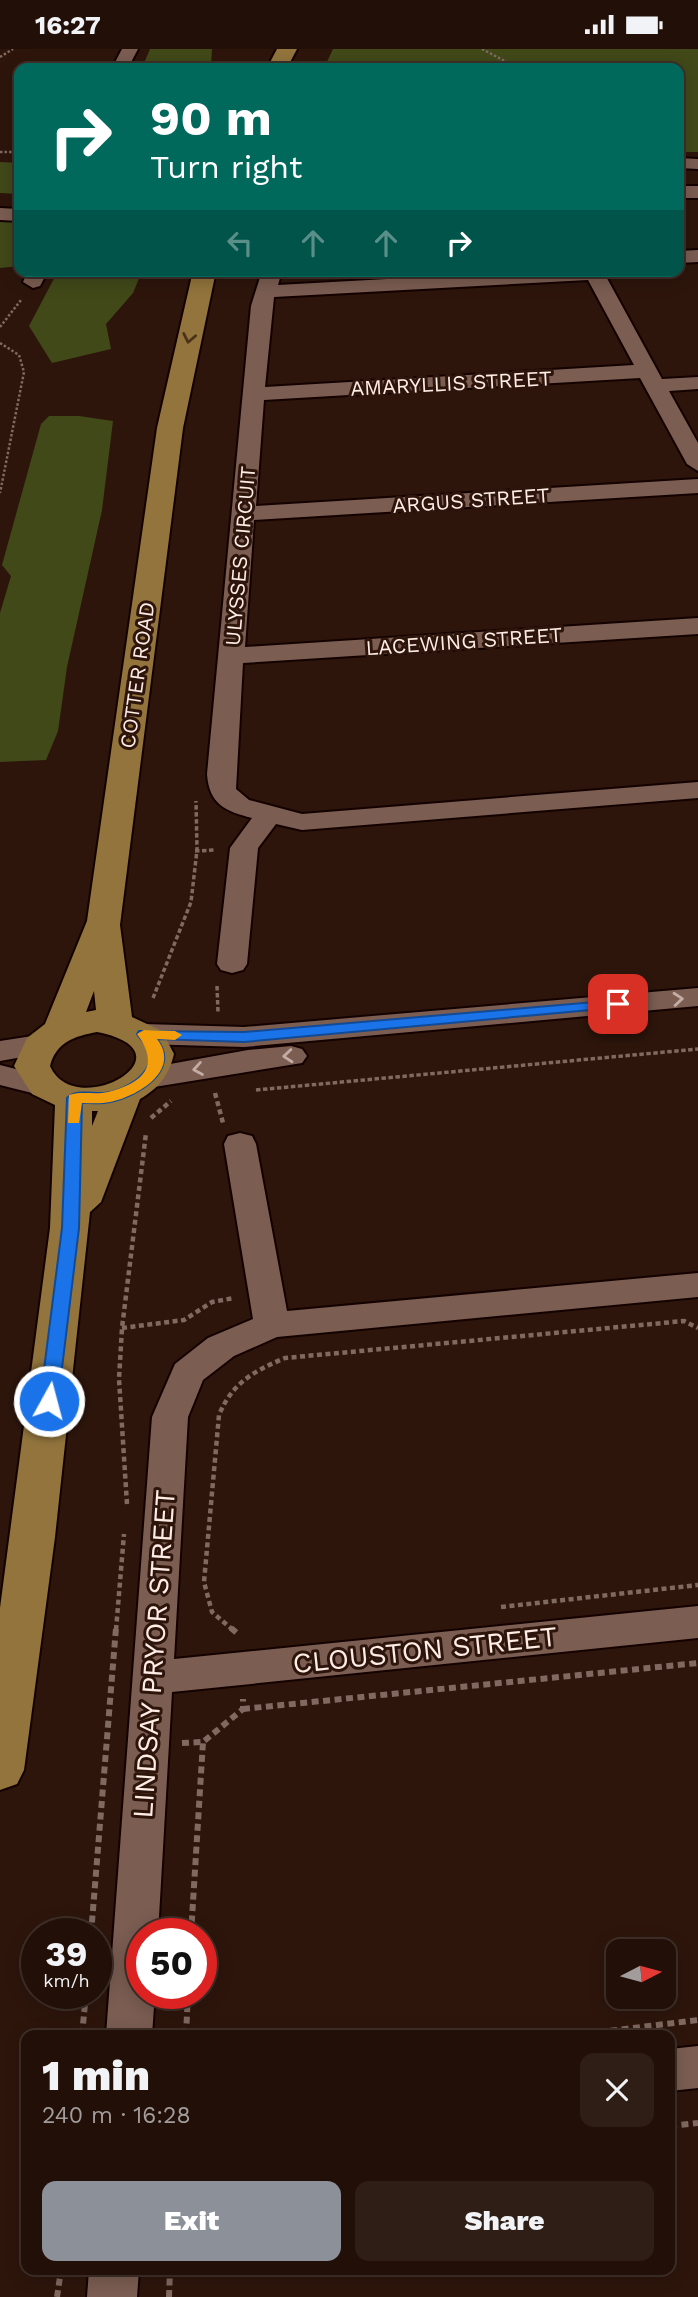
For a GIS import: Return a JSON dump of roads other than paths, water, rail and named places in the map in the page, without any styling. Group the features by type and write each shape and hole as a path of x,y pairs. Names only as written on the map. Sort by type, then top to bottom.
{"main road":[{"name":"COTTER ROAD","path":"170,428 166,391 170,334 183,277"},
{"name":"COTTER ROAD","path":"50,1037 104,921 170,428 204,277"},
{"name":"COTTER ROAD","path":"104,921 130,1029"},
{"path":"70,1228 136,1086 155,1067 157,1055 154,1044 130,1029 97,1021 50,1037 32,1066 59,1092 91,1100 136,1086"},
{"path":"0,1770 33,1537 70,1228 59,1092"}],"street":[{"path":"267,281 412,277"},
{"path":"596,277 698,464"},
{"name":"ULYSSES CIRCUIT","path":"267,281 243,514 222,791 239,806 302,822 698,790"},
{"name":"AMARYLLIS STREET","path":"254,394 651,379 698,383"},
{"name":"ARGUS STREET","path":"243,514 698,486"},
{"name":"LACEWING STREET","path":"231,656 698,626"},
{"path":"232,964 244,848 268,815"},
{"path":"130,1029 244,1037 698,997"},
{"path":"136,1086 248,1060 698,1020"},
{"path":"0,1051 50,1037"},
{"path":"0,1075 59,1092"},
{"path":"240,1144 272,1325"},
{"name":"LINDSAY PRYOR STREET","path":"129,2030 170,1417 188,1373 221,1347 272,1325 698,1285"},
{"name":"CLOUSTON STREET","path":"152,1678 698,1622"},
{"path":"675,2069 698,2067"},
{"path":"112,2297 114,2275"}]}
